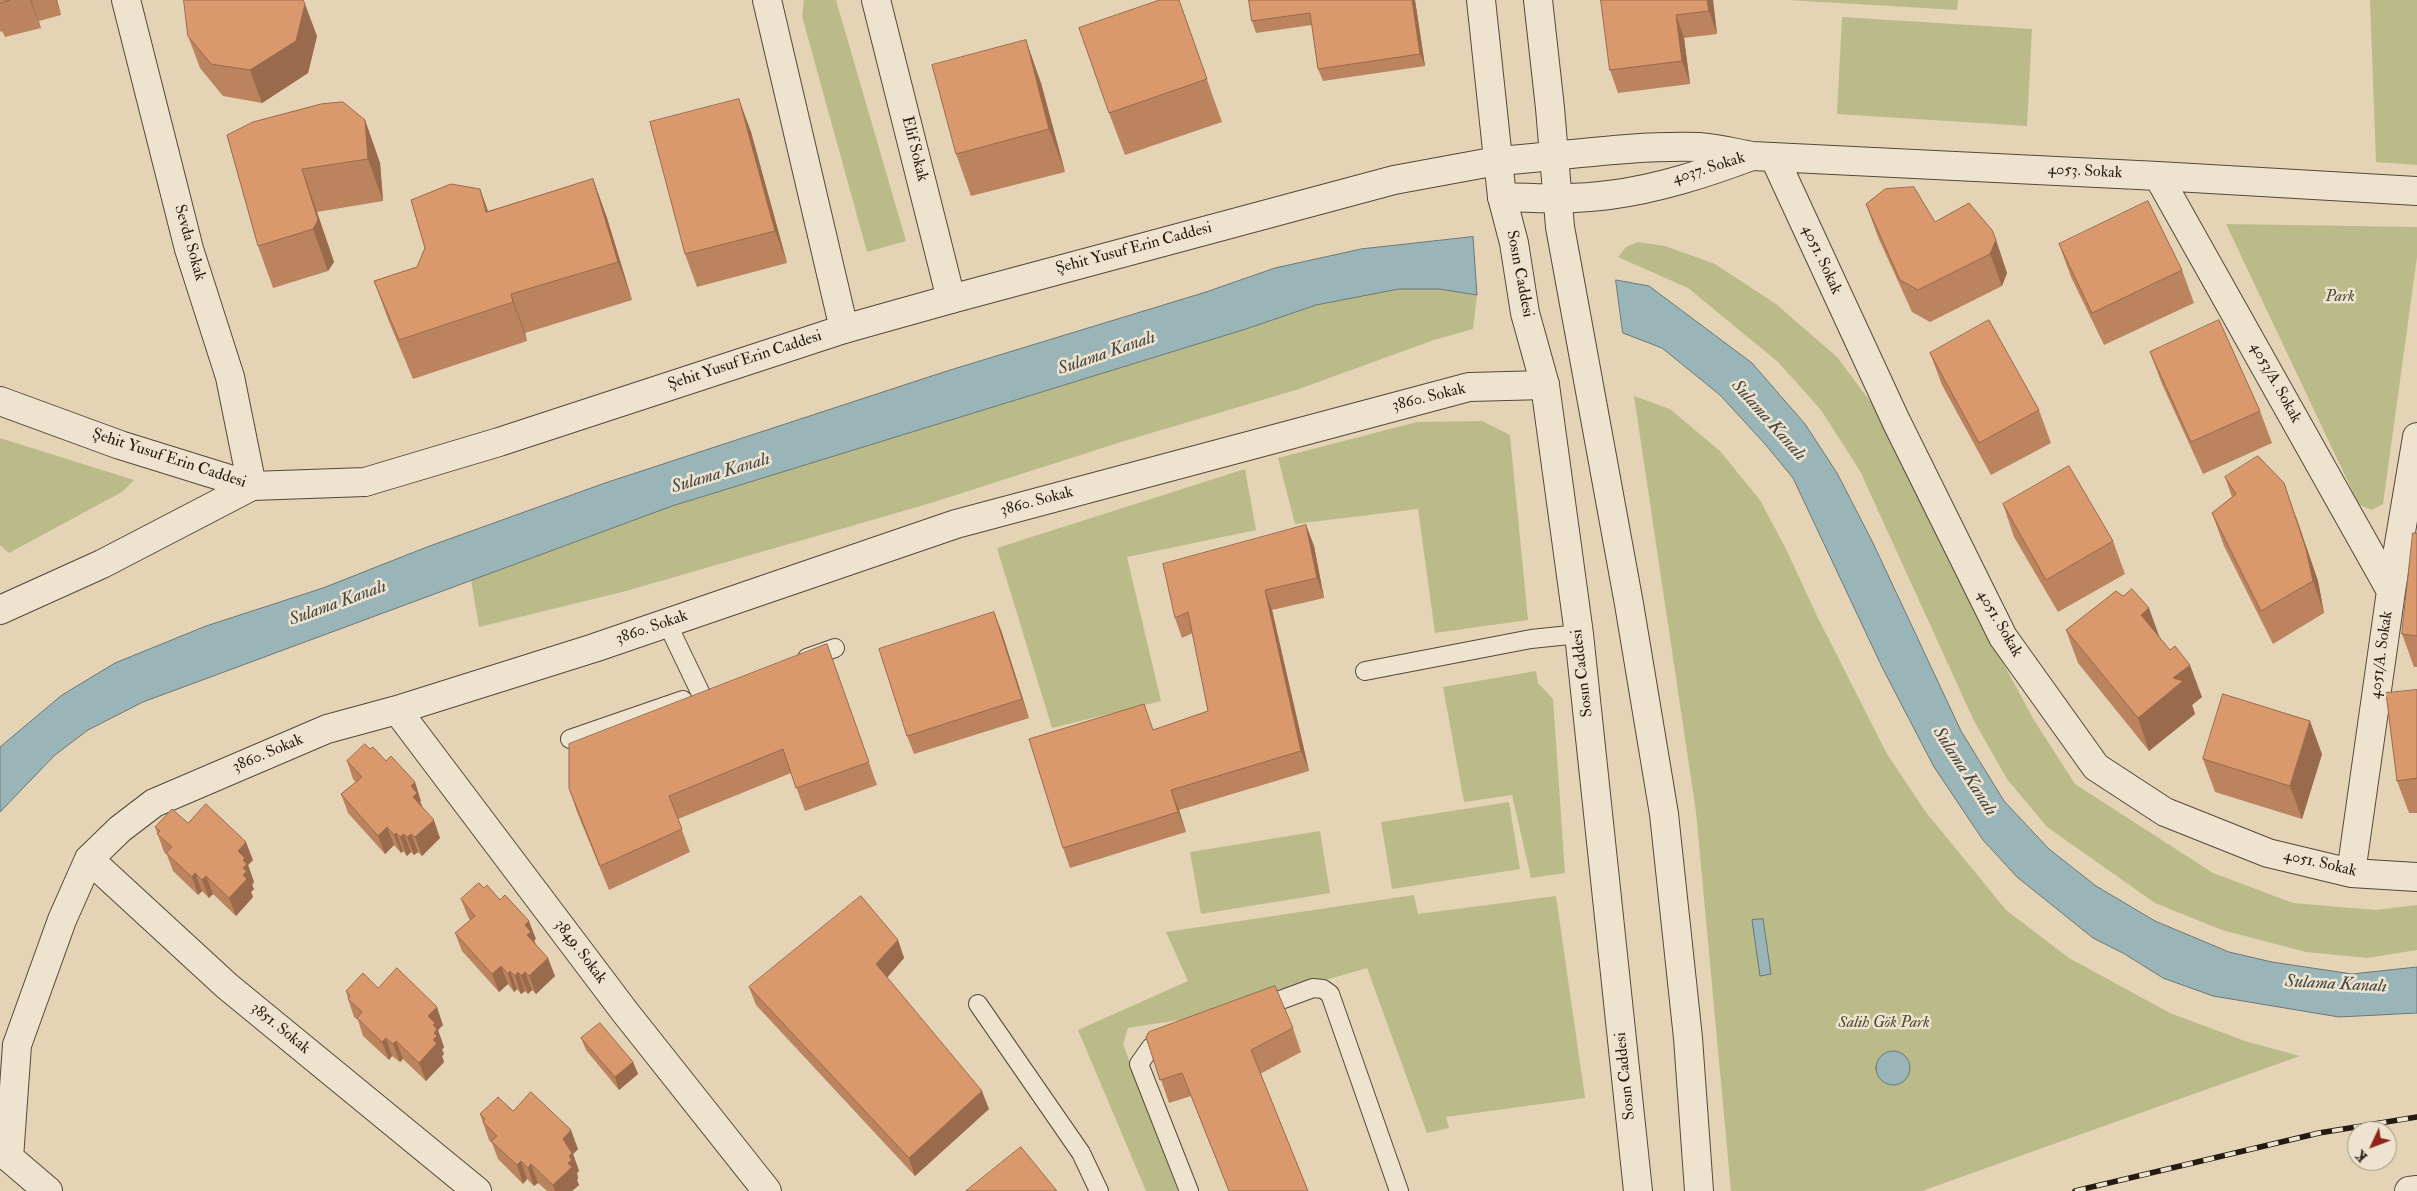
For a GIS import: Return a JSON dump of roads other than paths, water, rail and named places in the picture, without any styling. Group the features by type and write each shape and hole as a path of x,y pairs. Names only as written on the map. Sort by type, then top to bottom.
{"street":[{"name":"Sevda Sokak","path":"126,0 189,249 230,377 252,486"},
{"path":"767,0 844,329"},
{"name":"Elif Sokak","path":"876,0 951,298"},
{"name":"Sosın Caddesi","path":"1481,0 1502,197 1514,243 1521,295 1545,386 1579,634 1638,1191"},
{"path":"1538,0 1560,227 1629,604 1664,814 1688,1038 1698,1186"},
{"name":"4037. Sokak","path":"1497,161 1554,157 1618,148 1702,147 1763,156"},
{"name":"4037. Sokak","path":"1502,197 1558,199 1610,195 1699,176 1763,156"},
{"name":"4053. Sokak","path":"1763,156 2417,191"},
{"name":"4051. Sokak","path":"1763,156 2003,637 2096,767 2165,812 2268,853 2352,873 2417,877"},
{"name":"Şehit Yusuf Erin Caddesi","path":"0,401 120,445 252,486 365,482 500,442 844,329 951,298 1394,180 1497,161"},
{"name":"4053/A. Sokak","path":"2158,176 2391,591"},
{"name":"3860. Sokak","path":"5,1154 17,1046 62,920 89,858 120,829 154,803 327,729 397,710 666,623 956,524 1469,387 1545,386"},
{"name":"4051/A. Sokak","path":"2352,873 2391,591 2417,438"},
{"path":"0,610 102,564 252,486"},
{"name":"3849. Sokak","path":"397,710 625,1012 767,1191"},
{"name":"3851. Sokak","path":"89,858 227,986 477,1191"},
{"path":"5,1154 48,1191"},
{"path":"2409,1191 2417,1190"}],"lane":[{"path":"666,623 701,694"},
{"path":"1365,671 1531,639 1579,634"},
{"path":"790,664 835,648"},
{"path":"570,739 718,688"},
{"path":"1241,1014 1313,988 1323,989 1330,994 1399,1191"},
{"path":"978,1004 1081,1153 1099,1191"},
{"path":"1188,1034 1152,1047 1139,1064 1189,1191"}],"water":[{"name":"Sulama Kanalı","path":"1473,237 1477,295 1439,289 1399,289 1316,305 1246,329 672,506 143,702 88,730 55,755 0,812 0,747 62,695 115,663 206,626 323,588 427,547 605,483 947,371 1206,292 1275,268 1361,249"},
{"name":"Sulama Kanalı","path":"1616,280 1649,286 1752,363 1805,424 1837,473 1873,543 1961,731 2004,801 2049,849 2096,886 2155,921 2229,952 2272,962 2352,974 2417,967 2417,1013 2339,1017 2213,996 2163,978 2123,953 2093,938 2017,877 1983,840 1934,767 1883,669 1793,478 1720,395 1662,348 1623,333"},
{"path":"1763,919 1771,974 1760,976 1752,920"},
{"path":"1893,1051 1905,1056 1910,1068 1905,1080 1893,1085 1881,1080 1876,1068 1881,1056"}],"railway":[{"path":"2075,1191 2319,1133 2417,1117"}],"park label":[{"name":"Park","path":"2340,298"},
{"name":"Salih Gök Park","path":"1884,1024"}]}
